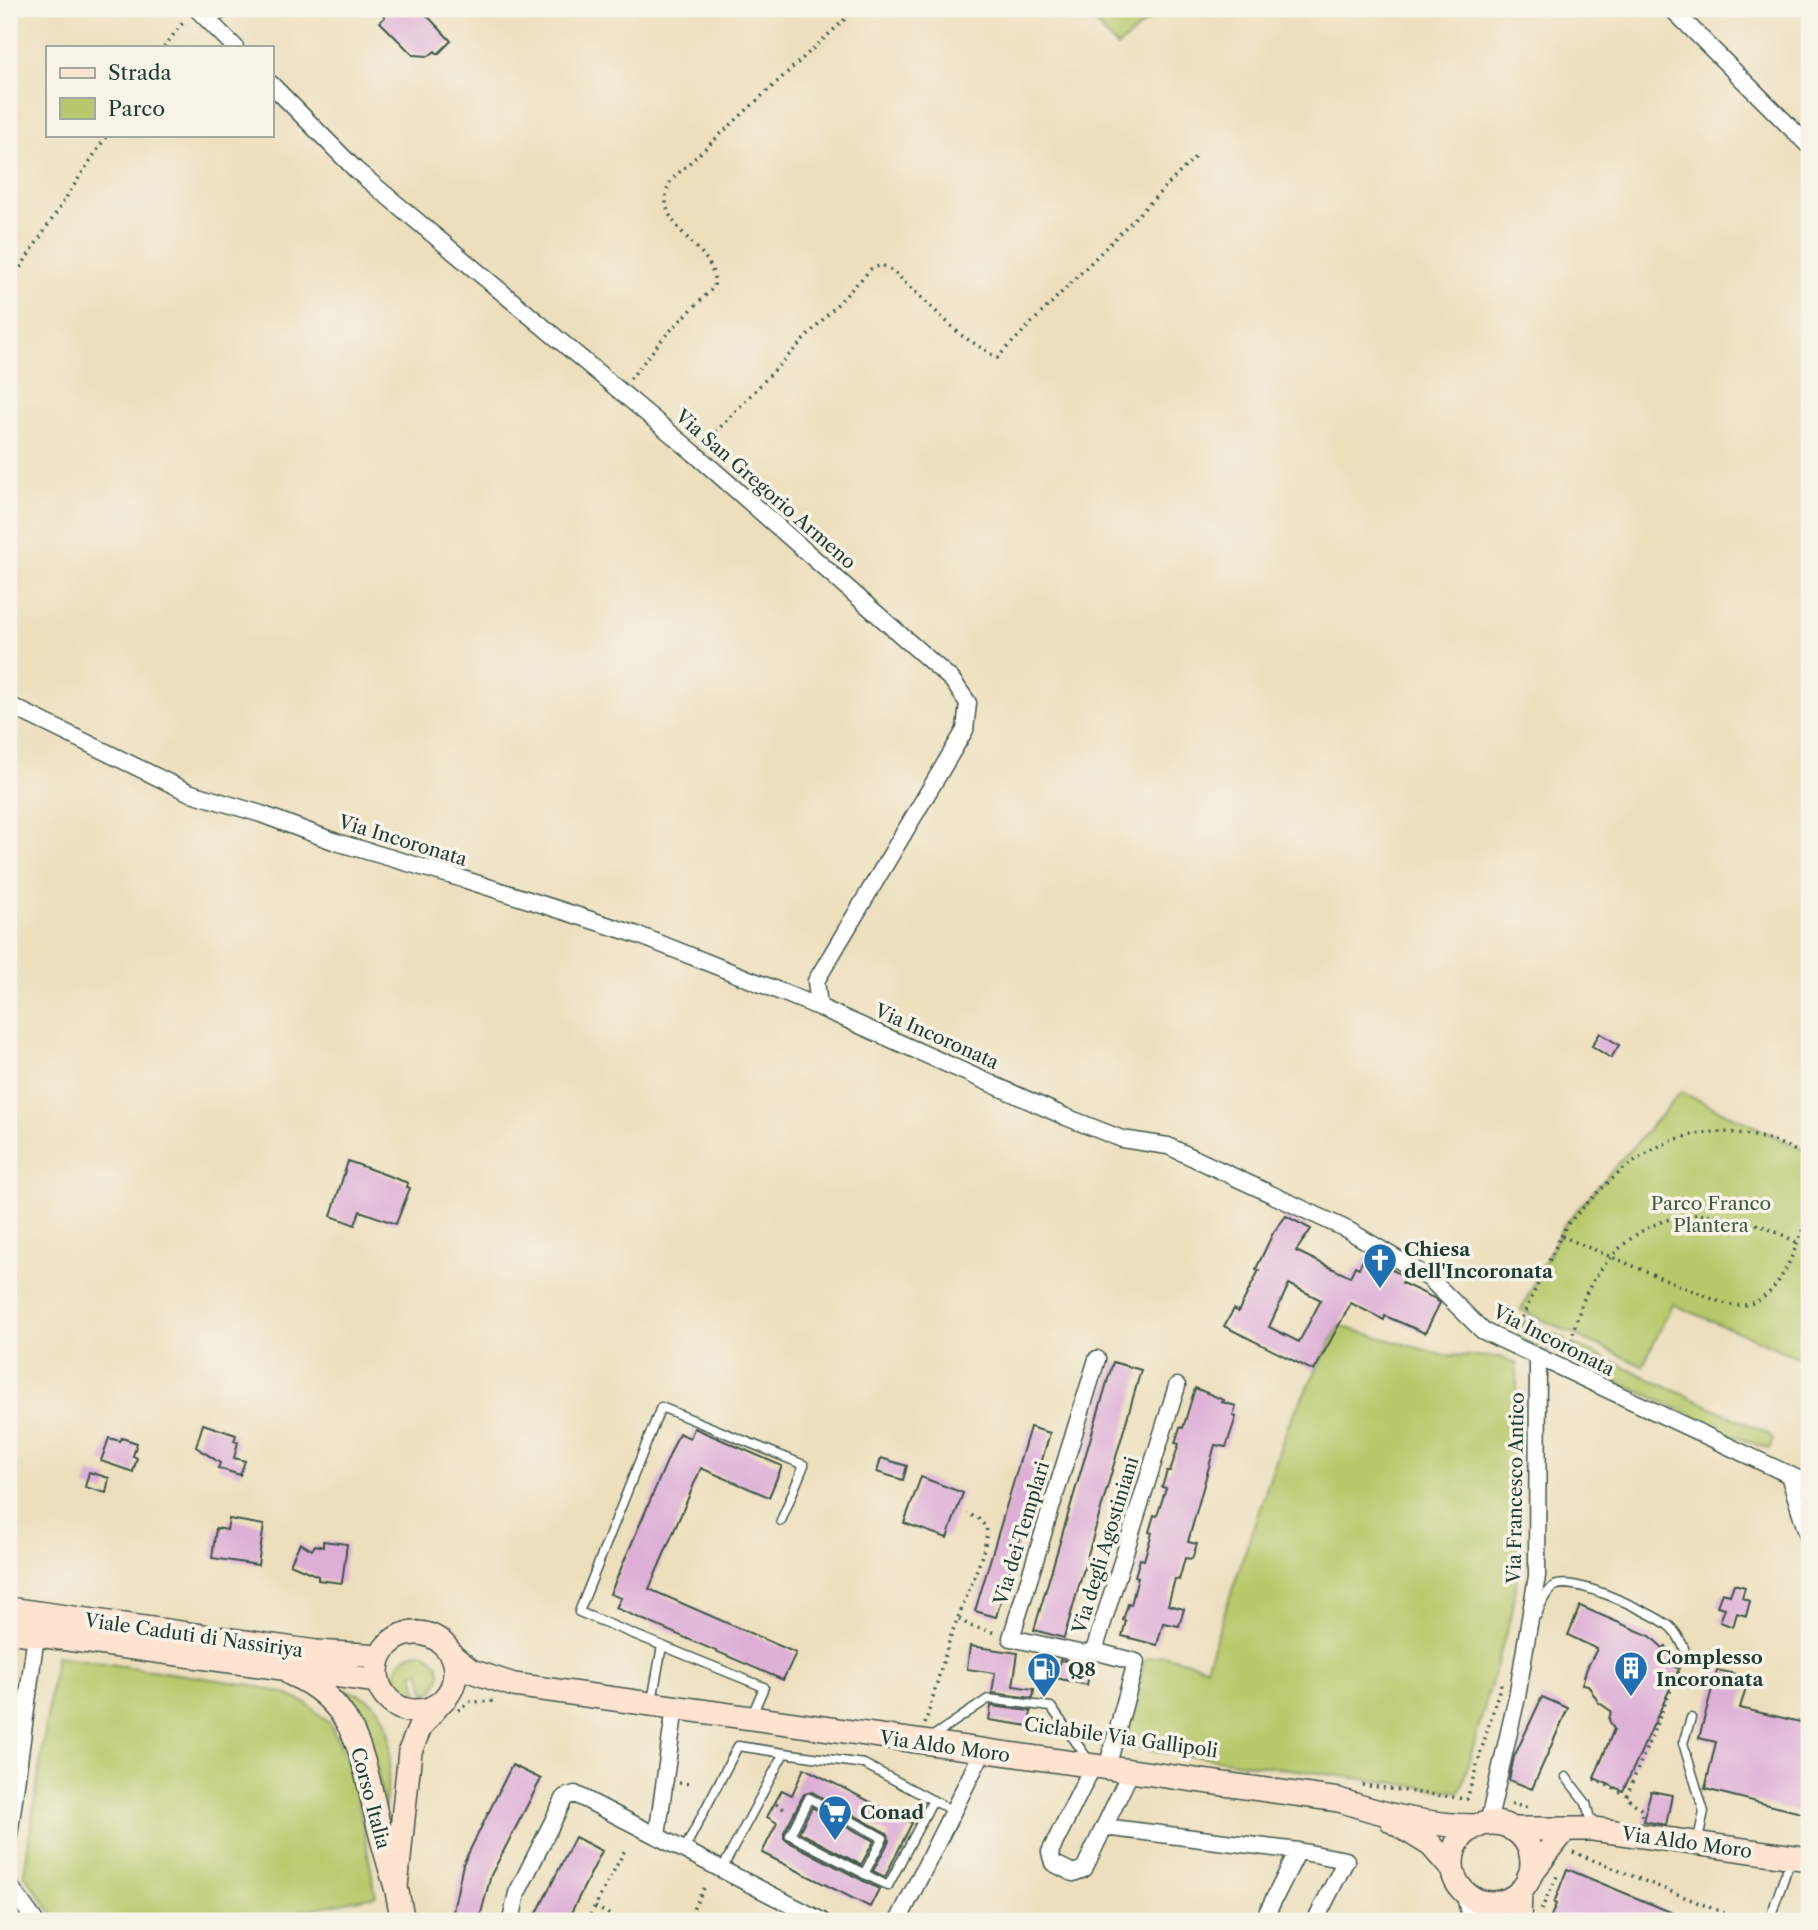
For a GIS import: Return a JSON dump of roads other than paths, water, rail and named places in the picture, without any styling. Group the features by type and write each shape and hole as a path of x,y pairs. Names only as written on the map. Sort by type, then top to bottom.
{"main road":[{"name":"Viale Caduti di Nassiriya","path":"9,1609 316,1652 378,1648"},
{"name":"Viale Caduti di Nassiriya","path":"9,1631 378,1681"},
{"path":"422,1633 454,1649 454,1682 447,1704 415,1712 391,1703 382,1693 378,1681 378,1648 397,1637 422,1633"},
{"name":"Via Aldo Moro","path":"454,1649 471,1671 510,1693"},
{"name":"Corso Italia","path":"272,1666 312,1686 340,1708 362,1751 403,1921"},
{"name":"Via Aldo Moro","path":"447,1704 476,1688 652,1704 751,1718 923,1734 983,1751 1339,1800 1374,1811 1444,1826 1483,1825"},
{"name":"Corso Italia","path":"391,1703 402,1724 410,1751"},
{"name":"Corso Italia","path":"396,1887 410,1751 420,1727 447,1704"},
{"name":"Via Aldo Moro","path":"1374,1811 1431,1845 1452,1869"},
{"path":"1519,1921 1525,1883 1531,1863 1529,1849 1522,1838 1512,1829 1500,1824 1483,1825 1466,1833 1457,1843 1452,1856 1456,1882 1475,1900 1498,1912 1525,1883 1567,1841"},
{"name":"Via Aldo Moro","path":"1512,1829 1567,1841 1593,1829 1800,1858"}],"street":[{"path":"1672,9 1809,146"},
{"path":"201,13 234,46"},
{"name":"Via San Gregorio Armeno","path":"273,86 356,170 694,453 952,680 968,703 965,730 816,981 819,1007"},
{"name":"Via Incoronata","path":"9,705 188,792 261,814 336,842 641,936 819,1007 1066,1117 1122,1139 1167,1146 1348,1230 1429,1278 1483,1331 1809,1484"},
{"name":"Via Francesco Antico","path":"1483,1825 1517,1697 1537,1576 1538,1358"},
{"name":"Via dei Templari","path":"1094,1651 1083,1654 1011,1638 1097,1359"},
{"name":"Via degli Agostiniani","path":"1100,1767 1136,1662 1094,1651 1177,1386"},
{"path":"1788,1475 1809,1539"},
{"path":"9,1836 13,1779 36,1634"},
{"path":"657,1836 675,1707"},
{"path":"898,1921 983,1751"},
{"path":"1100,1767 1050,1852 1053,1863 1073,1873 1084,1868 1131,1771"},
{"path":"511,1921 517,1893 565,1797 575,1794 684,1850 794,1915 822,1921"},
{"path":"1104,1827 1298,1851 1346,1860 1315,1921"},
{"path":"1262,1921 1298,1851"},
{"path":"9,1885 35,1921"},
{"path":"1464,1892 1471,1921"}],"lane":[{"path":"201,13 238,9"},
{"path":"751,1718 764,1687 579,1612 661,1408 804,1465 781,1521"},
{"path":"1537,1576 1558,1585 1577,1585 1630,1604 1665,1623 1677,1634 1684,1648"},
{"path":"1527,1637 1548,1592 1558,1585"},
{"path":"652,1704 662,1646"},
{"path":"923,1734 945,1728 988,1699 1051,1707 1100,1767"},
{"path":"1691,1718 1683,1742 1704,1812 1696,1844"},
{"path":"684,1850 738,1746 864,1763 953,1811"},
{"path":"721,1871 784,1753"},
{"path":"1566,1777 1586,1803 1593,1829"},
{"path":"864,1874 883,1838 808,1798 790,1835 864,1874 888,1886 933,1800"},
{"path":"1769,1921 1800,1858"}],"place":[{"name":"Chiesa dell'Incoronata","path":"1380,1290"},
{"name":"Complesso Incoronata","path":"1631,1698"},
{"name":"Q8","path":"1044,1699"},
{"name":"Conad","path":"835,1842"}],"park label":[{"name":"Parco Franco Plantera","path":"1711,1214"}]}
